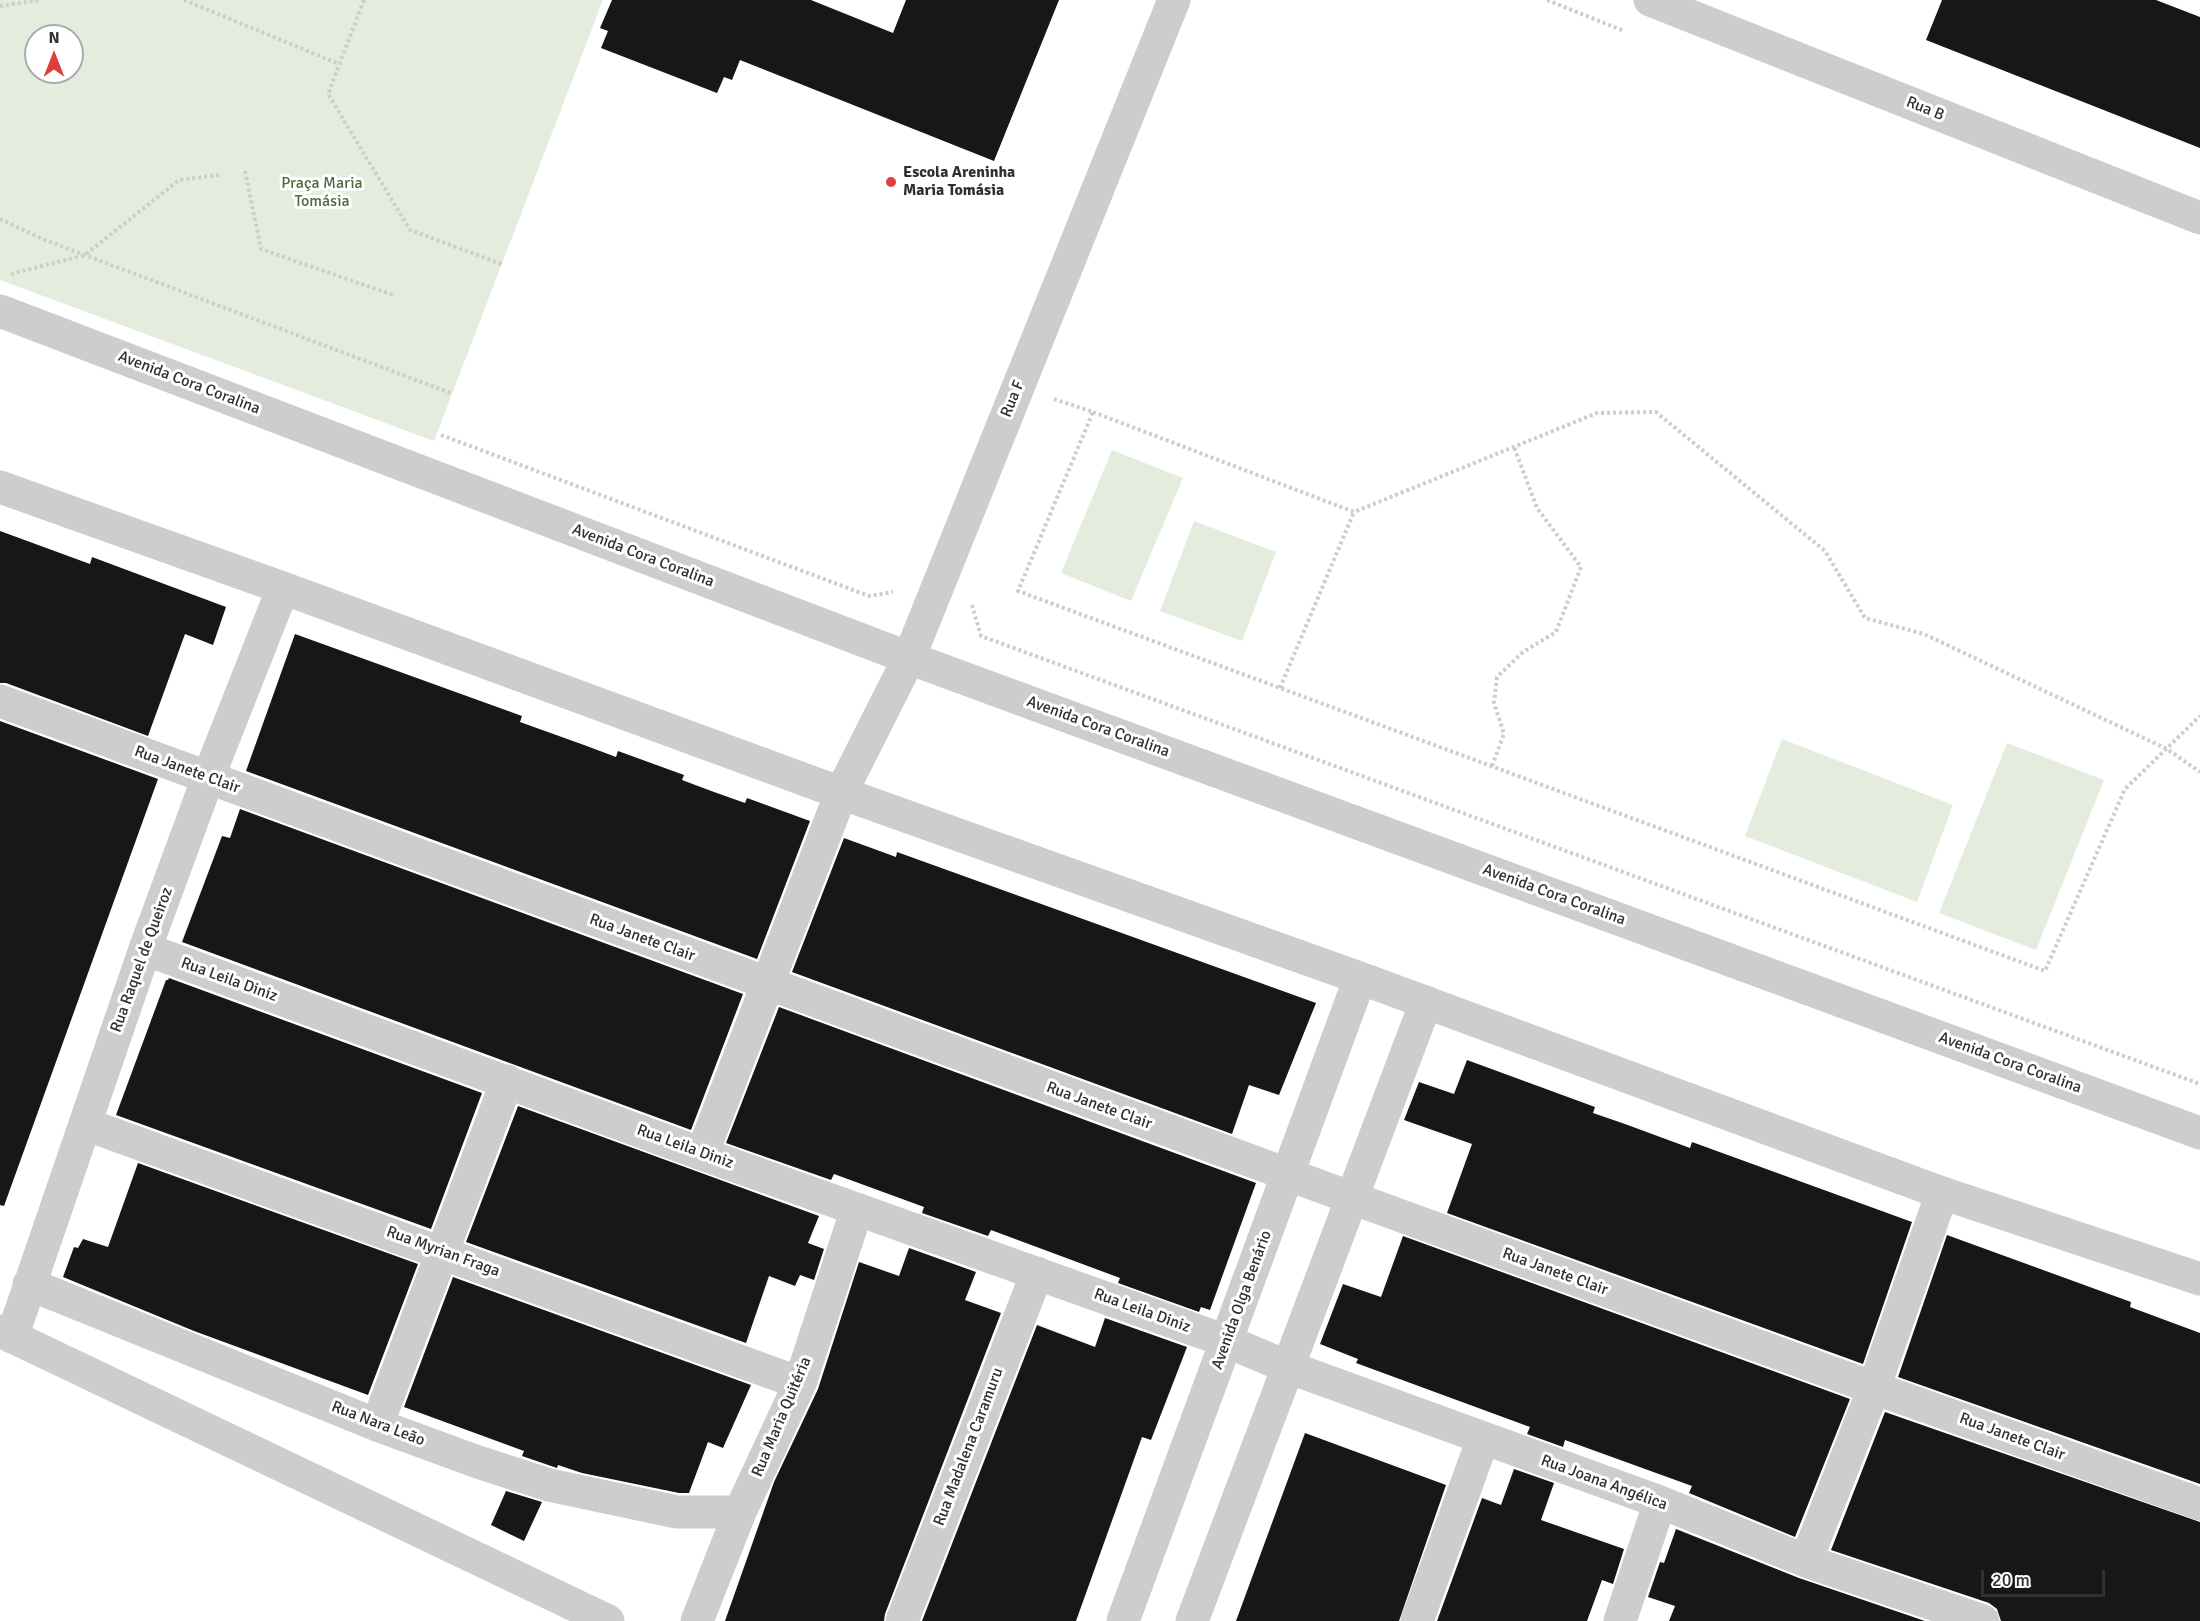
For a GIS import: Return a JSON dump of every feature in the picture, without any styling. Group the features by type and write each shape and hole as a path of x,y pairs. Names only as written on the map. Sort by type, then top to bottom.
{"street":[{"name":"Rua F","path":"702,1154 841,793 909,658 1174,0"},
{"name":"Rua B","path":"1650,0 2200,218"},
{"name":"Avenida Cora Coralina","path":"0,311 909,658 2200,1133"},
{"path":"0,488 283,588 841,793 1360,978 1942,1193 2200,1280"},
{"name":"Rua Raquel de Queiroz","path":"6,1334 29,1284 145,949 208,778 283,588"},
{"name":"Rua Janete Clair","path":"0,700 1288,1175 2200,1504"},
{"name":"Rua Leila Diniz","path":"145,949 702,1154 1226,1341"},
{"name":"Avenida Olga Benário","path":"1123,1621 1360,978"},
{"path":"1192,1621 1426,1002"},
{"path":"377,1425 507,1081"},
{"name":"Rua Myrian Fraga","path":"85,1124 800,1383"},
{"path":"1806,1561 1874,1388 1942,1193"},
{"name":"Rua Maria Quitéria","path":"698,1621 740,1512 800,1383 857,1209"},
{"name":"Rua Madalena Caramuru","path":"902,1621 1037,1273"},
{"name":"Rua Nara Leão","path":"29,1284 377,1425 549,1485 677,1512 740,1512"},
{"path":"6,1334 608,1621"},
{"name":"Rua Joana Angélica","path":"1226,1341 1288,1367 1660,1502 1806,1561 1983,1621"},
{"path":"1416,1621 1483,1439"},
{"path":"1620,1621 1660,1502"}],"path":[{"path":"0,6 40,0"},
{"path":"184,0 339,64"},
{"path":"364,0 328,94 410,230 504,265"},
{"path":"245,171 261,249 393,294"},
{"path":"21,278 10,274 85,255 179,180 219,175"},
{"path":"0,219 45,240 453,394"},
{"path":"1050,397 1354,512 1597,413 1656,412 1825,551 1865,618 1924,634 2167,749 2200,772"},
{"path":"1093,412 1018,591 2045,971 2125,789 2200,716"},
{"path":"433,432 869,596 898,592"},
{"path":"1491,766 1504,734 1494,703 1497,677 1523,652 1556,632 1581,567 1536,508 1514,447"},
{"path":"1280,688 1354,512"},
{"path":"971,599 981,636 2200,1084"}],"green space":[{"name":"Praça Maria Tomásia","path":"0,0 603,0 434,441 0,280"},
{"path":"1112,450 1183,478 1131,601 1061,573"},
{"path":"1194,521 1276,552 1242,641 1160,611"},
{"path":"1782,739 1953,805 1917,902 1745,836"},
{"path":"2007,743 2104,780 2036,950 1939,913"}],"building":[{"path":"612,0 811,0 893,33 906,0 1059,0 994,161 740,60 732,80 724,77 717,93 601,48 608,31 600,28"},
{"path":"1942,0 2156,0 2200,17 2200,148 1926,40"},
{"path":"0,531 90,564 92,557 226,607 213,645 185,634 148,736 6,683 0,683"},
{"path":"295,634 522,716 520,722 616,757 618,751 684,775 682,780 714,792 745,803 747,798 810,821 757,959 246,771"},
{"path":"0,721 158,779 4,1206 0,1205"},
{"path":"240,809 743,994 691,1130 182,942 222,836 230,838"},
{"path":"844,838 896,857 897,852 1316,1003 1279,1095 1249,1085 1232,1134 792,972"},
{"path":"169,978 482,1093 431,1229 116,1115 166,980"},
{"path":"779,1007 1256,1183 1210,1310 1201,1307 1199,1312 1118,1283 1120,1278 991,1230 988,1236 922,1213 924,1207 834,1174 831,1180 726,1143"},
{"path":"1467,1060 1595,1107 1593,1113 1690,1148 1692,1142 1912,1222 1863,1364 1447,1213 1472,1144 1404,1120 1419,1082 1454,1094"},
{"path":"518,1106 819,1216 808,1243 824,1249 814,1280 800,1275 795,1286 769,1276 746,1343 466,1242"},
{"path":"138,1163 418,1264 368,1395 194,1331 63,1277 74,1247 78,1248 83,1239 108,1247"},
{"path":"1947,1235 2131,1302 2130,1307 2200,1333 2200,1484 1898,1377"},
{"path":"1403,1236 1850,1399 1795,1537 1689,1493 1692,1486 1565,1440 1563,1447 1527,1434 1530,1427 1356,1363 1358,1359 1320,1344 1343,1284 1381,1297"},
{"path":"909,1248 976,1272 965,1300 1001,1313 884,1621 725,1621 774,1482 818,1389 859,1262 899,1276"},
{"path":"453,1277 751,1385 723,1448 708,1442 689,1493 679,1493 582,1473 558,1465 557,1468 522,1456 524,1451 404,1407"},
{"path":"1105,1318 1187,1347 1151,1440 1142,1437 1076,1621 922,1621 1037,1325 1095,1347"},
{"path":"1885,1412 2200,1522 2200,1621 2001,1621 1997,1609 1989,1603 1831,1550"},
{"path":"1305,1433 1446,1485 1399,1621 1236,1621"},
{"path":"1514,1469 1554,1483 1541,1520 1624,1549 1613,1584 1602,1580 1587,1621 1437,1621 1482,1498 1501,1505"},
{"path":"506,1491 542,1502 524,1541 491,1525"},
{"path":"1676,1529 1799,1578 1925,1621 1669,1621 1675,1606 1648,1597 1660,1562 1664,1563"}],"place":[{"name":"Escola Areninha Maria Tomásia","path":"891,182"}]}
